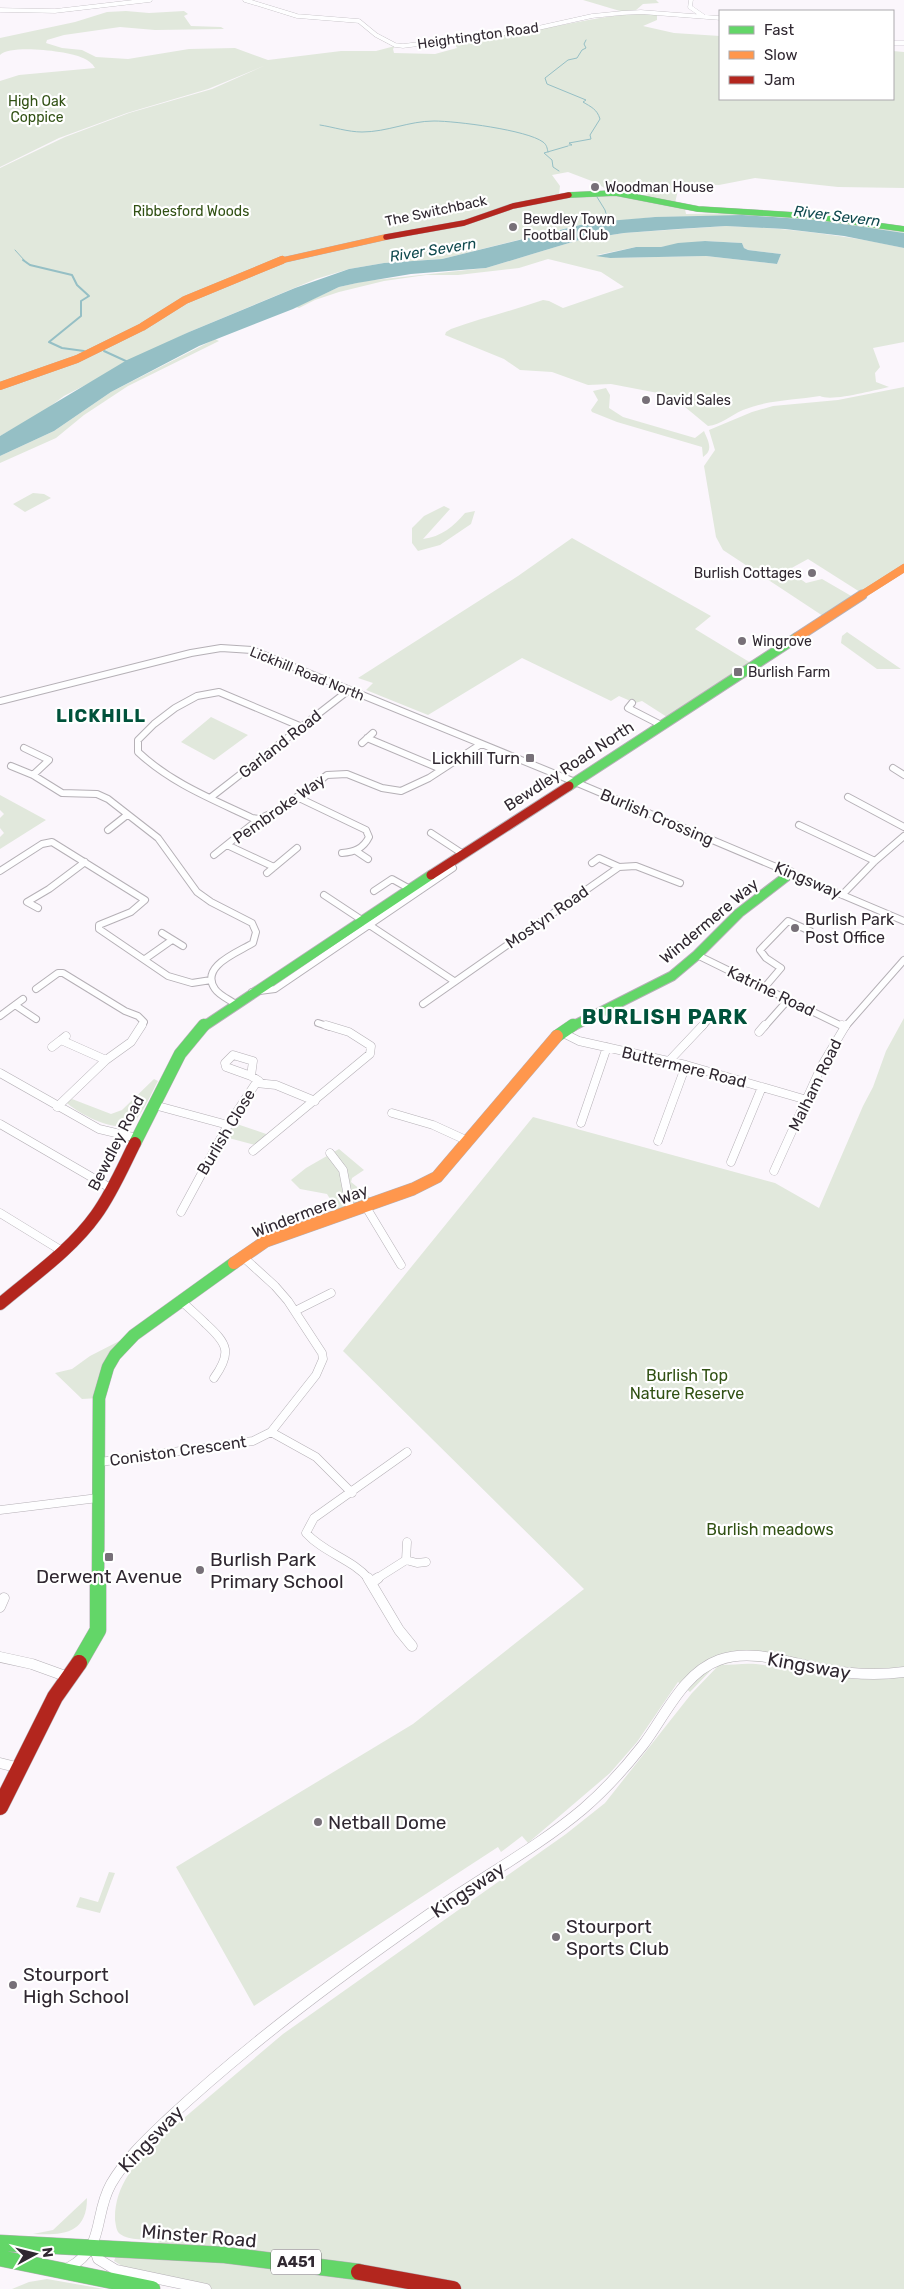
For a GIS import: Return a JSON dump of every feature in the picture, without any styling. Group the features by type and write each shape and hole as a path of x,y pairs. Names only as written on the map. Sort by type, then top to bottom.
{"main road":[{"name":"The Switchback","path":"0,386 77,359 142,327 185,300 244,277 285,258 348,246 396,234 464,223 523,204 556,196 616,193 698,209 795,215 904,229"},
{"name":"Bewdley Road North","path":"252,992 367,923 410,889 904,568"},
{"name":"Windermere Way","path":"0,1807 41,1724 68,1677 89,1650 98,1630 100,1398 107,1365 131,1335 266,1241 413,1190 436,1177 540,1053 561,1032 584,1018 660,982 683,967 739,913 791,873"},
{"name":"Bewdley Road","path":"0,1304 62,1251 90,1223 112,1190 154,1104 186,1045 205,1024 252,992"},
{"name":"Minster Road","path":"0,2243 94,2246 302,2262 453,2289"},
{"path":"3,2259 152,2289"}],"street":[{"path":"0,10 56,11 150,0"},
{"name":"Heightington Road","path":"246,0 297,16 359,21 367,29 392,44 403,46 529,30 607,14 641,12 719,18"},
{"path":"690,0 690,6 703,16"},
{"name":"Lickhill Road North","path":"0,701 182,655 221,648 252,650 574,782"},
{"name":"Garland Road","path":"210,798 349,690"},
{"path":"259,819 252,818 210,798 151,766 138,752 136,743 149,727 197,695 213,692 219,692 302,727"},
{"path":"632,703 628,708 661,726"},
{"path":"362,744 373,733"},
{"path":"367,738 441,769"},
{"name":"Pembroke Way","path":"214,855 259,819 274,816 327,775 336,772 348,772 388,790 399,792 411,788 481,744"},
{"path":"24,748 50,760 33,775"},
{"path":"11,766 33,775 62,793 103,796 158,838 197,892 211,902 246,918 255,926 253,943 218,964 211,980"},
{"path":"894,768 904,775"},
{"name":"Burlish Crossing","path":"574,782 739,851"},
{"path":"297,797 366,830 369,837 367,844 356,851 342,853"},
{"path":"848,797 904,827"},
{"path":"108,830 127,815"},
{"path":"799,825 875,861"},
{"path":"431,832 464,854"},
{"path":"842,895 875,861 904,836"},
{"path":"0,871 42,844 49,842 145,900 143,905 134,910 99,925 99,929 175,980 198,983 211,980"},
{"path":"227,845 274,867"},
{"path":"267,873 297,848"},
{"path":"356,851 368,859"},
{"name":"Kingsway","path":"739,851 904,921"},
{"path":"592,863 599,858 619,867 636,866 680,883"},
{"path":"38,908 24,900 49,889 85,862"},
{"name":"Mostyn Road","path":"423,1004 619,867"},
{"path":"367,923 454,868"},
{"path":"374,892 392,879 410,889"},
{"path":"324,895 454,981"},
{"path":"764,988 781,968 766,958 760,950 788,921 810,931"},
{"path":"162,932 183,946"},
{"path":"145,959 172,940"},
{"name":"Katrine Road","path":"696,955 845,1027"},
{"name":"Malham Road","path":"774,1170 822,1065 845,1027 904,960"},
{"path":"36,989 58,973 63,973 82,988 138,1016 144,1022 131,1042 106,1060 57,1107"},
{"path":"211,980 216,990 234,1003"},
{"path":"0,1016 23,999"},
{"path":"759,1032 788,1000"},
{"path":"15,1005 36,1019"},
{"path":"669,1061 708,1020"},
{"name":"Burlish Close","path":"253,1151 315,1101 372,1050 371,1046 350,1032 318,1023"},
{"name":"Buttermere Road","path":"561,1032 579,1041 686,1065 807,1100"},
{"path":"52,1047 64,1038 106,1060"},
{"path":"581,1123 607,1047"},
{"path":"236,1055 253,1061 252,1072 242,1073 226,1067 225,1063 230,1056 236,1055"},
{"path":"658,1141 686,1065"},
{"path":"252,1072 259,1081"},
{"path":"0,1073 57,1107 99,1129 137,1138"},
{"name":"Burlish Close","path":"181,1212 228,1125 253,1086 259,1081 268,1082 315,1101"},
{"path":"731,1162 762,1087"},
{"path":"154,1104 228,1125"},
{"path":"392,1113 433,1125 468,1141"},
{"path":"0,1124 112,1190"},
{"path":"330,1153 343,1170 351,1212"},
{"path":"366,1206 401,1265"},
{"path":"0,1213 62,1251"},
{"name":"Coniston Crescent","path":"100,1462 238,1444 253,1440 271,1432 316,1376 324,1359 322,1353 295,1310 275,1286 242,1256"},
{"path":"295,1310 331,1293"},
{"path":"180,1300 226,1346 226,1360 214,1378"},
{"path":"271,1432 296,1443 320,1458 352,1493"},
{"path":"407,1452 352,1493 314,1518 306,1533 312,1540 354,1564 371,1583 402,1635 412,1646"},
{"path":"0,1510 98,1498"},
{"path":"406,1560 407,1542"},
{"path":"371,1583 406,1560 418,1563 426,1562"},
{"name":"Kingsway","path":"94,2246 100,2208 109,2186 134,2152 156,2130 206,2084 306,2004 461,1893 531,1848 586,1806 622,1770 687,1685 704,1668 729,1657 749,1656 858,1674 904,1672"},
{"path":"0,1657 32,1664 68,1677"},
{"path":"0,1763 20,1768"},
{"path":"0,2271 3,2259 14,2244"},
{"path":"63,2270 81,2261 94,2246"},
{"path":"94,2246 98,2258 116,2270 206,2289"}],"green space":[{"path":"583,0 656,0 659,3 643,4 635,11 620,11"},
{"name":"Ribbesford Woods","path":"184,11 188,14 184,16 191,26 221,27 224,29 155,30 120,27 64,35 47,40 46,43 62,48 82,50 96,57 128,59 189,49 235,48 268,60 341,51 376,51 395,46 393,49 394,53 435,54 457,48 453,41 530,31 593,19 657,14 657,20 643,26 674,33 719,36 719,100 894,100 894,51 904,52 904,188 838,187 755,178 719,185 687,184 678,190 675,203 640,197 648,194 647,191 637,189 607,190 597,183 568,172 552,175 560,186 559,194 603,192 685,209 686,214 714,213 768,216 655,217 579,225 442,259 384,263 349,269 316,279 189,332 64,396 44,411 0,436 0,168 65,137 129,113 212,89 266,65 208,89 127,113 59,138 0,167 0,81 19,75 95,68 90,62 76,55 53,51 27,49 6,52 0,55 0,38 75,22 107,12 149,13"},
{"name":"Ribbesford Woods","path":"773,216 904,230 904,233"},
{"path":"726,226 748,227 838,236 904,248 904,342 873,348 880,367 875,373 876,382 889,387 843,397 820,396 762,404 743,410 722,422 708,426 685,407 658,393 611,384 588,385 552,372 520,370 504,359 445,335 451,329 543,300 563,308 624,287 601,272 548,259 519,268 458,275 426,275 384,281 339,292 299,308 296,307 339,287 365,281 486,268 579,240 624,233","holes":["705,241 742,243 744,248 748,250 781,254 777,264 706,256 610,258 597,255 636,247 661,247"]},
{"path":"215,339 219,341 128,386 84,415 56,438 0,463 0,456 54,431 111,392"},
{"path":"904,387 904,565 860,592 808,559 788,570 806,583 822,579 853,597 823,616 723,550 716,537 704,466 715,450 709,430 752,412 773,406 838,400"},
{"path":"606,388 610,395 609,408 623,417 695,438 704,431 709,445 708,451 703,457 702,447 617,422 592,412 591,410 598,400 593,391"},
{"path":"33,493 44,494 51,498 25,512 13,504"},
{"path":"444,506 450,509 423,539 436,536 452,526 465,513 475,511 471,524 440,545 418,551 412,543 412,528 424,516"},
{"path":"572,538 711,616 695,629 751,663 667,717 642,701 635,703 619,696 611,701 522,658 428,715 366,690 373,683 358,678 518,576"},
{"path":"847,632 901,669 877,669 841,643 842,636"},
{"path":"211,717 248,735 214,760 181,742"},
{"path":"0,795 46,820 0,849 0,837 4,833 0,828 0,818 4,814 0,810"},
{"path":"904,1018 904,1675 740,1660 722,1665 756,1664 848,1678 885,1679 904,1676 904,2289 206,2289 127,2269 114,2261 116,2256 157,2259 160,2251 158,2240 133,2239 120,2234 115,2220 118,2196 122,2186 134,2166 158,2140 283,2034 566,1834 605,1803 692,1693 718,1666 715,1666 690,1692 678,1682 637,1742 610,1773 528,1843 522,1836 501,1852 498,1847 254,2006 176,1867 413,1724 584,1589 343,1351 533,1117 775,1183 819,1208 873,1087 886,1051"},
{"path":"154,1079 158,1081 144,1108 134,1122 128,1126 110,1125 100,1122 81,1113 67,1103 72,1099 111,1114 122,1110"},
{"path":"234,1123 269,1135 255,1145 225,1137"},
{"path":"339,1149 364,1170 352,1178 351,1182 377,1203 340,1215 327,1194 300,1189 291,1180 306,1168"},
{"path":"131,1335 120,1347 99,1398 82,1399 55,1373 72,1369 90,1356"},
{"path":"109,1872 115,1873 100,1913 76,1907 80,1897 98,1902"},
{"path":"87,2198 86,2210 78,2226 63,2233 33,2234 53,2230"},
{"path":"47,2279 104,2289 12,2289 29,2282"}],"water":[{"path":"742,215 816,220 904,233 904,248 844,236 785,229 726,226 678,229 624,233 579,240 486,268 411,274 339,287 293,309 199,346 111,392 54,431 0,456 0,436 127,360 295,288 349,269 384,263 442,259 580,225 608,221 655,217"},
{"path":"705,241 742,243 744,248 748,250 781,254 777,264 706,256 610,258 596,256 636,247 661,247 678,243"}],"waterway":[{"path":"569,145 572,145 569,143 591,139 590,135 600,119 599,116 591,107 583,102 586,100 547,84 545,78 568,60 577,58 582,50 586,48 584,44 586,40"},
{"path":"320,125 371,132 425,121 458,123 507,130 535,138 544,143 548,152"},
{"path":"548,152 568,146"},
{"path":"548,152 544,153 552,160 553,167 559,171"},
{"path":"597,197 605,210 608,221"},
{"path":"15,250 25,261"},
{"path":"23,260 30,265 72,275 77,285 89,296 81,301 81,316 49,342 62,348 84,351"},
{"path":"104,351 128,362"}],"traffic: fast":[{"path":"569,195 616,193 698,209 810,216 904,229"},
{"path":"569,786 796,638"},
{"path":"557,1036 578,1022 672,976 697,955 739,913 791,873"},
{"path":"135,1143 180,1054 205,1024 431,875"},
{"path":"79,1663 98,1630 99,1398 108,1367 115,1355 134,1335 234,1263"},
{"path":"0,2243 180,2251 270,2259 359,2272"},
{"path":"0,2258 152,2289"}],"traffic: slow":[{"path":"0,386 77,359 142,327 185,300 285,259 386,237"},
{"path":"796,638 904,568"},
{"path":"234,1263 266,1241 413,1189 437,1177 557,1036"}],"traffic: jam":[{"path":"386,237 464,223 513,206 569,195"},
{"path":"431,875 569,786"},
{"path":"0,1304 58,1256 89,1224 109,1195 135,1143"},
{"path":"0,1807 55,1697 79,1663"},
{"path":"359,2272 453,2289"}],"place":[{"name":"Woodman House","path":"595,187"},
{"name":"Bewdley Town Football Club","path":"513,227"},
{"name":"David Sales","path":"646,400"},
{"name":"Burlish Cottages","path":"812,573"},
{"name":"Wingrove","path":"742,641"},
{"name":"Burlish Farm","path":"738,672"},
{"name":"Lickhill Turn","path":"530,758"},
{"name":"Burlish Park Post Office","path":"795,928"},
{"name":"Derwent Avenue","path":"109,1557"},
{"name":"Burlish Park Primary School","path":"200,1570"},
{"name":"Netball Dome","path":"318,1822"},
{"name":"Stourport Sports Club","path":"556,1937"},
{"name":"Stourport High School","path":"13,1985"}],"district":[{"name":"LICKHILL","path":"101,716"},
{"name":"BURLISH PARK","path":"665,1016"}],"park label":[{"name":"High Oak Coppice","path":"37,109"},
{"name":"Burlish Top Nature Reserve","path":"687,1384"},
{"name":"Burlish meadows","path":"770,1529"}],"water label":[{"name":"River Severn","path":"837,216"},
{"name":"River Severn","path":"433,250"}]}
